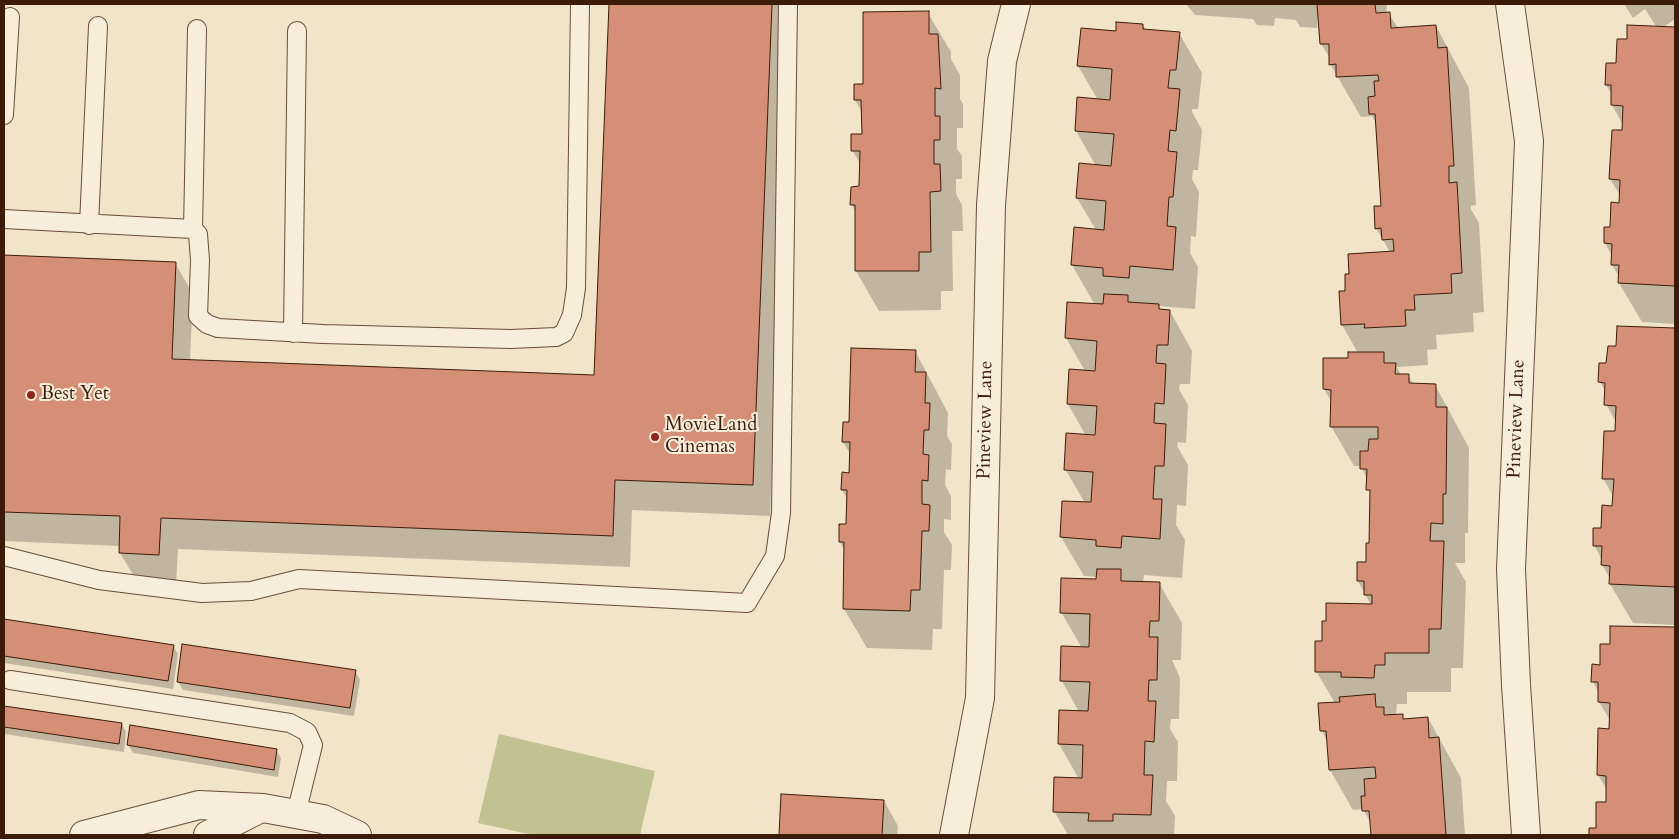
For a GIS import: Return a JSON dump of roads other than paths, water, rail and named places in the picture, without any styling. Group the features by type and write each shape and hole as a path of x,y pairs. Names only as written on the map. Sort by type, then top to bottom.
{"street":[{"name":"Pineview Lane","path":"954,835 980,698 991,205 1002,61 1016,4"},
{"name":"Pineview Lane","path":"1510,4 1529,141 1511,569 1516,685 1526,835"},
{"path":"84,835 199,805 263,808 323,819 357,835"},
{"path":"208,835 263,808"}],"lane":[{"path":"4,219 89,225 193,229 198,234 200,260 198,316 206,324 218,328 293,333 511,339 556,337 564,333 572,315 576,288 580,4"},
{"path":"4,556 99,580 202,593 251,591 299,579 747,603 775,556 781,513 788,4"},
{"path":"4,115 10,17"},
{"path":"89,225 98,26"},
{"path":"193,229 197,29"},
{"path":"293,333 297,31"},
{"path":"10,680 290,723 307,732 313,745 296,814"}],"place":[{"name":"Best Yet","path":"31,395"},
{"name":"MovieLand Cinemas","path":"655,437"}]}
